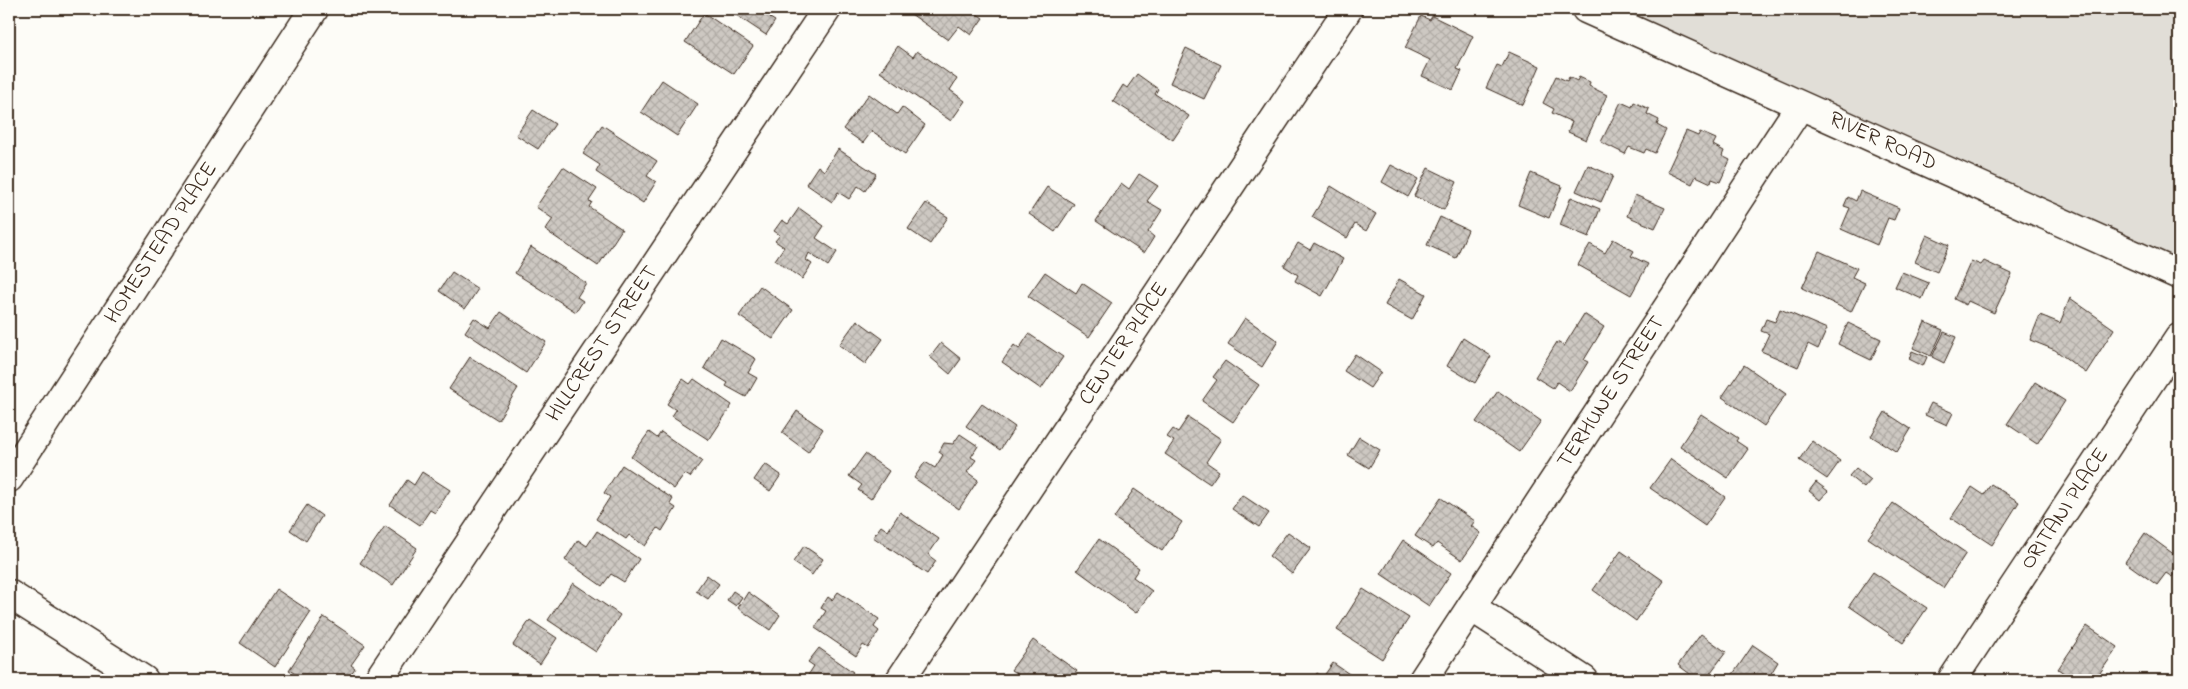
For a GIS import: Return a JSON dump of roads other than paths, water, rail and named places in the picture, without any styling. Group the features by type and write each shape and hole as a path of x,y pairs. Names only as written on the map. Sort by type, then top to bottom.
{"street":[{"name":"HOMESTEAD PLACE","path":"9,478 314,9"},
{"name":"HILLCREST STREET","path":"378,680 827,9"},
{"name":"CENTER PLACE","path":"900,680 1348,9"},
{"name":"RIVER ROAD","path":"1586,9 2179,275"},
{"name":"TERHUNE STREET","path":"1423,680 1800,106"},
{"name":"ORITANI PLACE","path":"1952,680 2179,338"},
{"path":"9,594 144,680"},
{"path":"1471,607 1584,680"}]}
